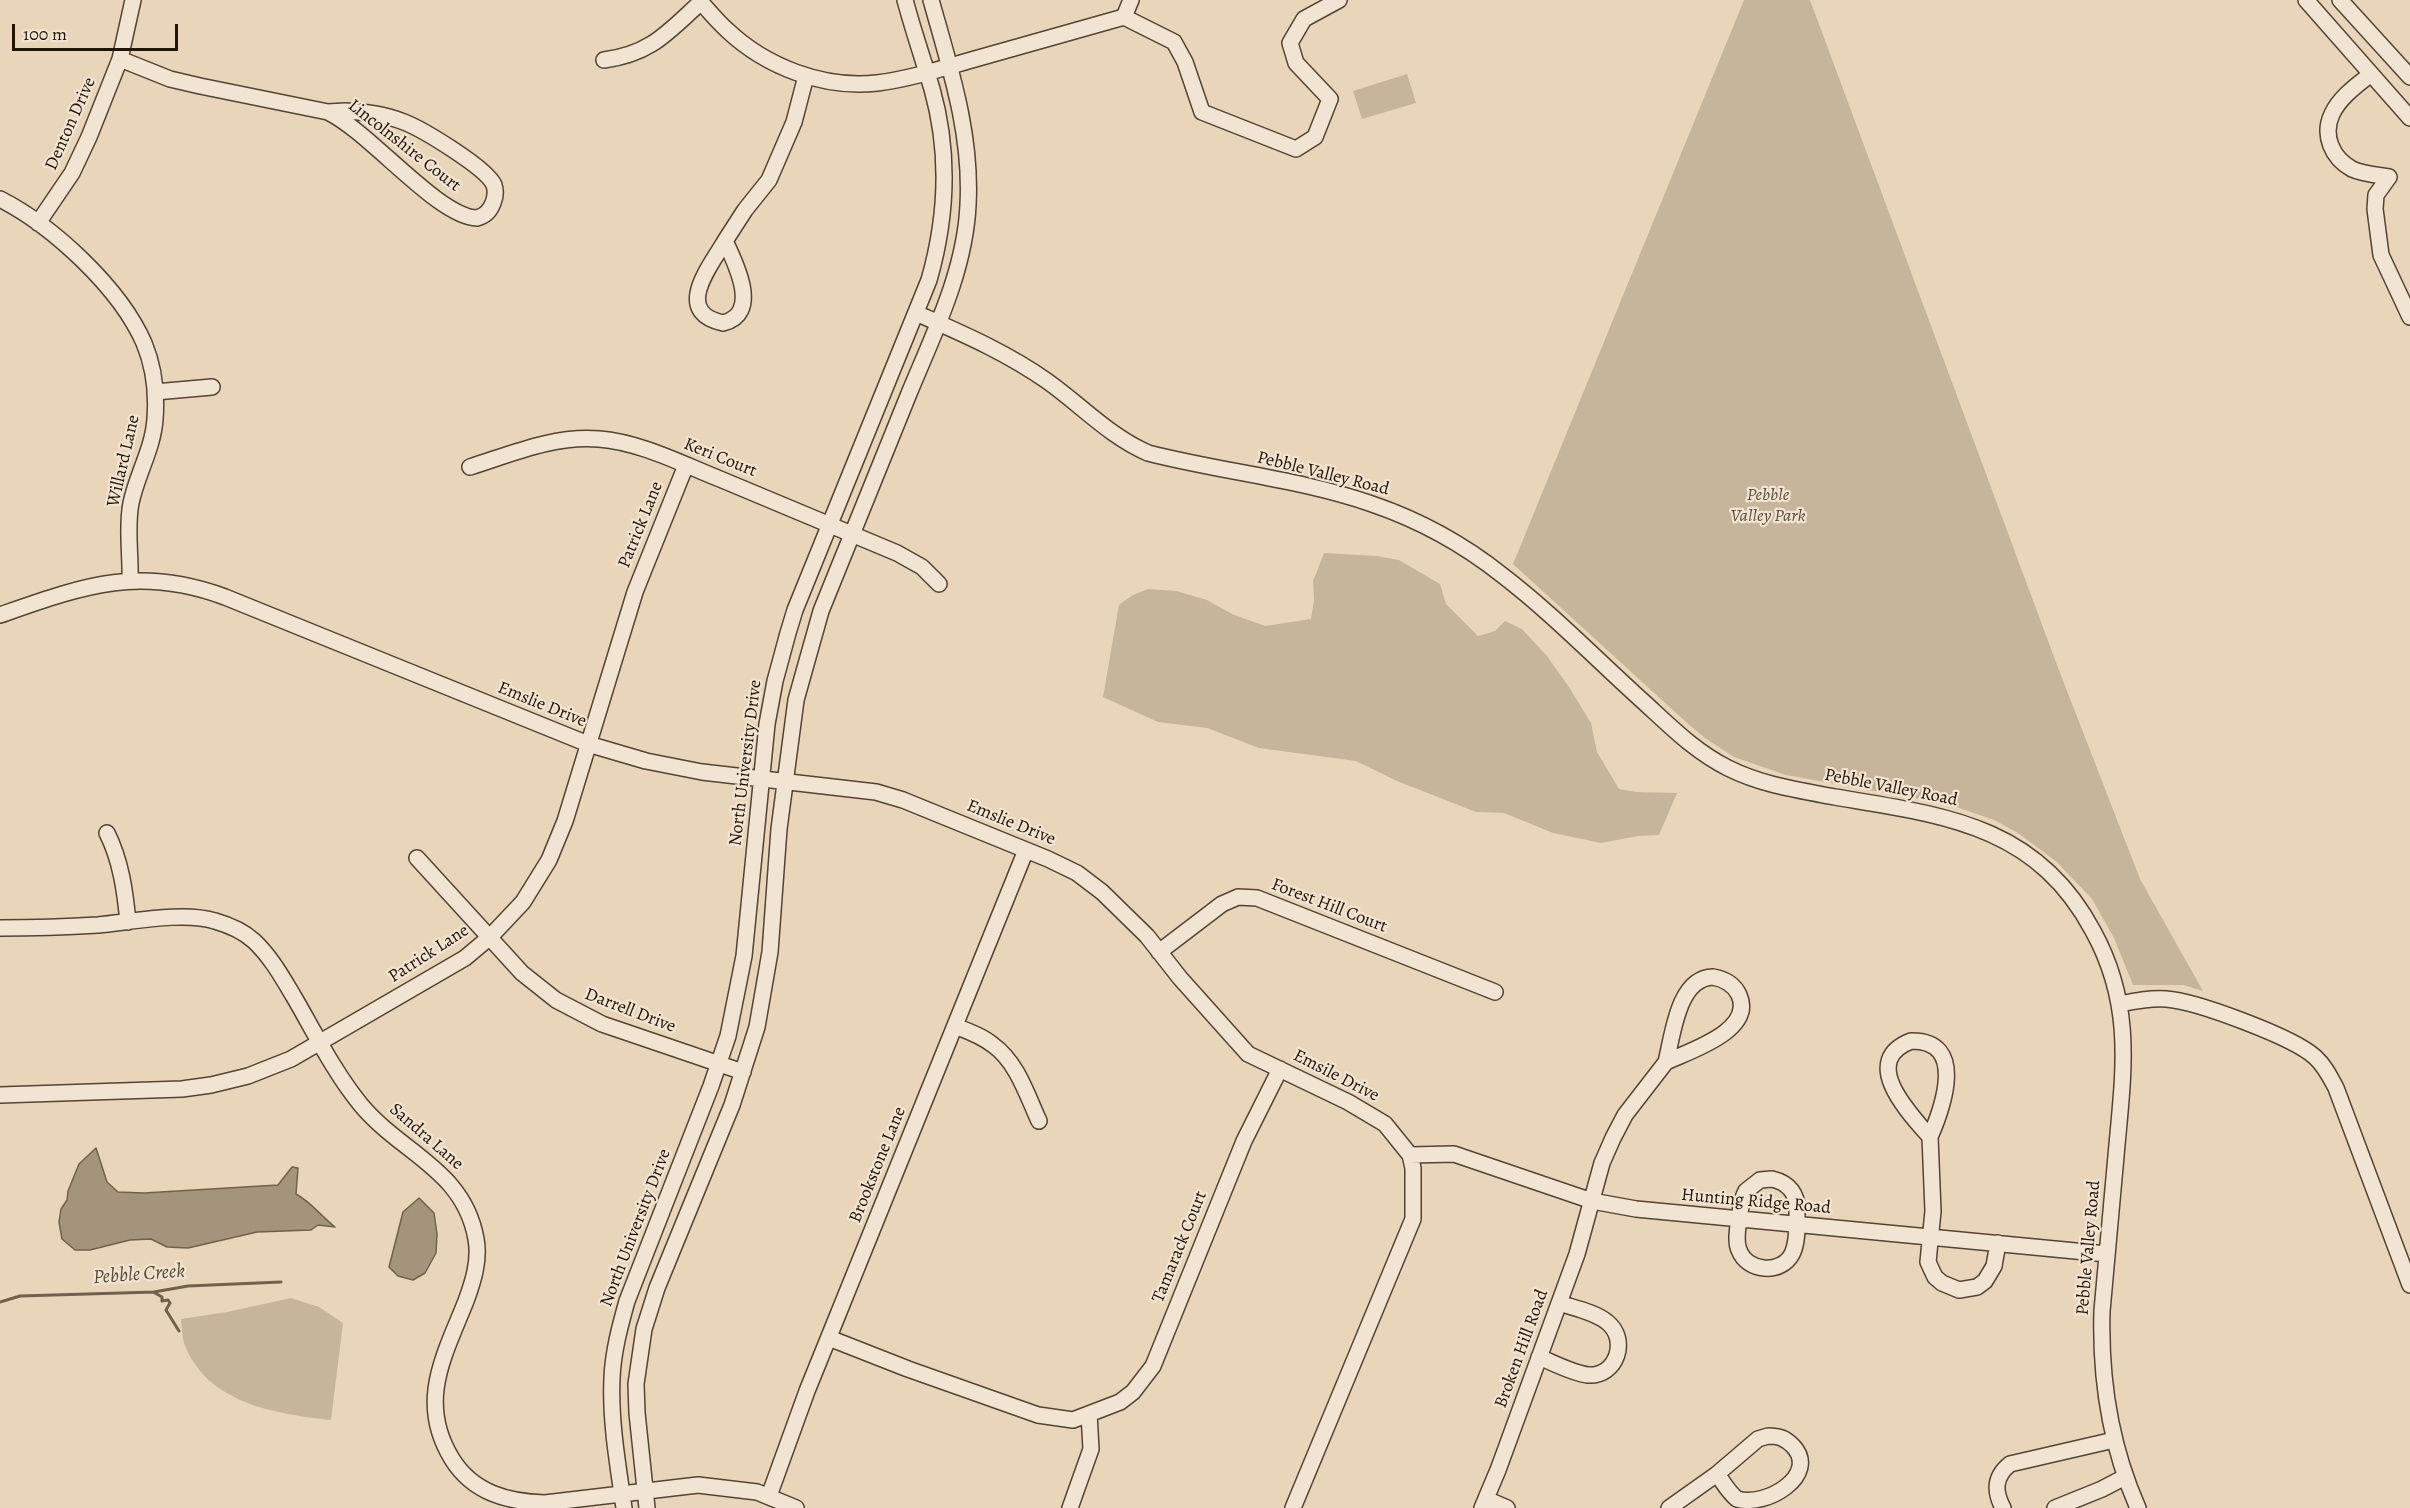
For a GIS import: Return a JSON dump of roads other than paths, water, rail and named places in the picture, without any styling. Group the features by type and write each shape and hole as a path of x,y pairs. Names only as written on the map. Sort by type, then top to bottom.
{"street":[{"name":"Denton Drive","path":"39,223 72,173 120,59 133,0"},
{"name":"North University Drive","path":"623,1501 612,1413 617,1337 627,1301 719,1064 736,1001 744,956 767,724 775,681 795,610 916,313 939,245 945,190 945,162 939,121 927,72 905,0"},
{"path":"647,1508 637,1413 636,1389 639,1359 650,1308 711,1157 757,1028 770,952 779,829 785,782 796,700 805,663 821,611 947,301 963,246 968,205 966,141 960,102 931,0"},
{"path":"1124,16 1131,0"},
{"path":"604,60 639,53 658,41 700,1 725,29 753,51 806,76 862,84 878,83 951,66 1124,16 1174,42 1185,62 1202,112 1296,149 1315,137 1330,99 1296,63 1290,43 1304,19 1339,0"},
{"path":"2306,0 2410,118"},
{"path":"2340,0 2410,77"},
{"name":"Lincolnshire Court","path":"120,59 170,78 200,86 328,112 371,112 419,129 441,141 492,181 495,193 487,213 477,219 460,215 406,174 350,124 328,112"},
{"path":"2371,74 2350,91 2332,114 2327,138 2336,156 2351,168 2389,177 2376,195 2375,209 2381,255 2410,317"},
{"path":"725,241 745,295 738,316 723,323 704,315 698,309 696,302 705,275 725,241 745,210 769,180 794,122 806,76"},
{"name":"Willard Lane","path":"0,199 39,223 91,270 129,314 145,345 155,381 153,435 131,505 130,581"},
{"name":"Pebble Valley Road","path":"916,313 977,340 1047,380 1129,445 1148,453 1336,493 1371,504 1428,527 1454,542 1524,592 1688,742 1705,755 1743,775 1788,789 1953,819 1978,827 2004,840 2043,868 2076,904 2093,931 2106,957 2120,1004 2124,1065 2101,1349 2104,1385 2114,1440 2125,1477 2138,1508"},
{"path":"155,392 212,387"},
{"name":"Keri Court","path":"470,467 549,443 573,439 599,439 623,443 686,465 830,524 910,560 922,567 939,584"},
{"name":"Patrick Lane","path":"0,1095 182,1089 211,1085 267,1069 321,1042 452,967 490,937 523,902 549,860 565,821 635,592 686,465"},
{"name":"Emslie Drive","path":"0,615 94,585 130,581 177,583 218,594 588,744 702,772 876,792 903,800 1077,873"},
{"path":"107,833 116,851 124,885 128,922"},
{"name":"Brookstone Lane","path":"769,1496 787,1442 1026,850"},
{"name":"Darrell Drive","path":"417,858 527,978 568,1008 602,1024 743,1072"},
{"name":"Emsile Drive","path":"1077,873 1102,892 1147,936 1248,1054 1348,1102 1385,1124 1410,1155"},
{"name":"Forest Hill Court","path":"1159,952 1222,904 1238,897 1257,898 1495,992"},
{"name":"Sandra Lane","path":"0,928 202,918 241,932 270,957 321,1042 330,1062 363,1106 388,1132 448,1181 462,1198 472,1219 477,1243 477,1262 471,1288 440,1368 434,1395 438,1430 456,1466 483,1488 498,1496 520,1502 623,1501"},
{"path":"1707,977 1720,978 1730,984 1739,995 1741,1007 1733,1026 1705,1044 1665,1062 1684,996 1690,987 1707,977"},
{"path":"2120,1004 2146,999 2166,999 2206,1007 2299,1046 2316,1058 2336,1088 2410,1285"},
{"path":"955,1026 986,1040 1005,1057 1017,1072 1039,1121"},
{"path":"1930,1137 1909,1113 1890,1082 1888,1071 1891,1056 1897,1049 1911,1041 1933,1046 1946,1063 1943,1103 1930,1137 1933,1179 1928,1262 1930,1269 1942,1283 1959,1290 1977,1287 1985,1281 1994,1266 1998,1244"},
{"name":"Broken Hill Road","path":"1484,1504 1559,1303 1602,1163 1625,1115 1665,1062"},
{"name":"Tamarack Court","path":"829,1338 1038,1415 1073,1420 1120,1402 1133,1392 1153,1366 1244,1141 1280,1069"},
{"path":"687,1148 711,1157"},
{"name":"Hunting Ridge Road","path":"1410,1155 1454,1154 1592,1201 1658,1212 2107,1254"},
{"path":"1293,1508 1413,1218 1413,1168 1410,1155"},
{"path":"1772,1179 1788,1186 1798,1203 1794,1246 1788,1259 1776,1267 1762,1268 1747,1261 1738,1250 1739,1220 1746,1191 1760,1180 1772,1179"},
{"path":"1539,1357 1588,1375 1607,1369 1618,1355 1619,1343 1616,1332 1608,1322 1559,1303"},
{"path":"612,1389 636,1389"},
{"path":"1070,1508 1091,1449 1089,1414"},
{"path":"1669,1508 1763,1437 1784,1438 1796,1449 1800,1458 1800,1470 1796,1481 1770,1503 1764,1505 1750,1506 1737,1499 1717,1474"},
{"path":"2003,1508 1996,1496 1996,1487 2000,1473 2010,1464 2114,1440"},
{"path":"2055,1508 2125,1477"},
{"path":"623,1501 645,1492 698,1485 733,1488 769,1496 796,1508"},
{"path":"1484,1504 1507,1508"}],"waterway":[{"name":"Pebble Creek","path":"0,1302 20,1296 154,1292 188,1286 281,1282"},
{"path":"155,1293 162,1297 162,1301 168,1300 170,1303 166,1310 179,1331"}],"park label":[{"name":"Pebble Valley Park","path":"1768,506"}]}
